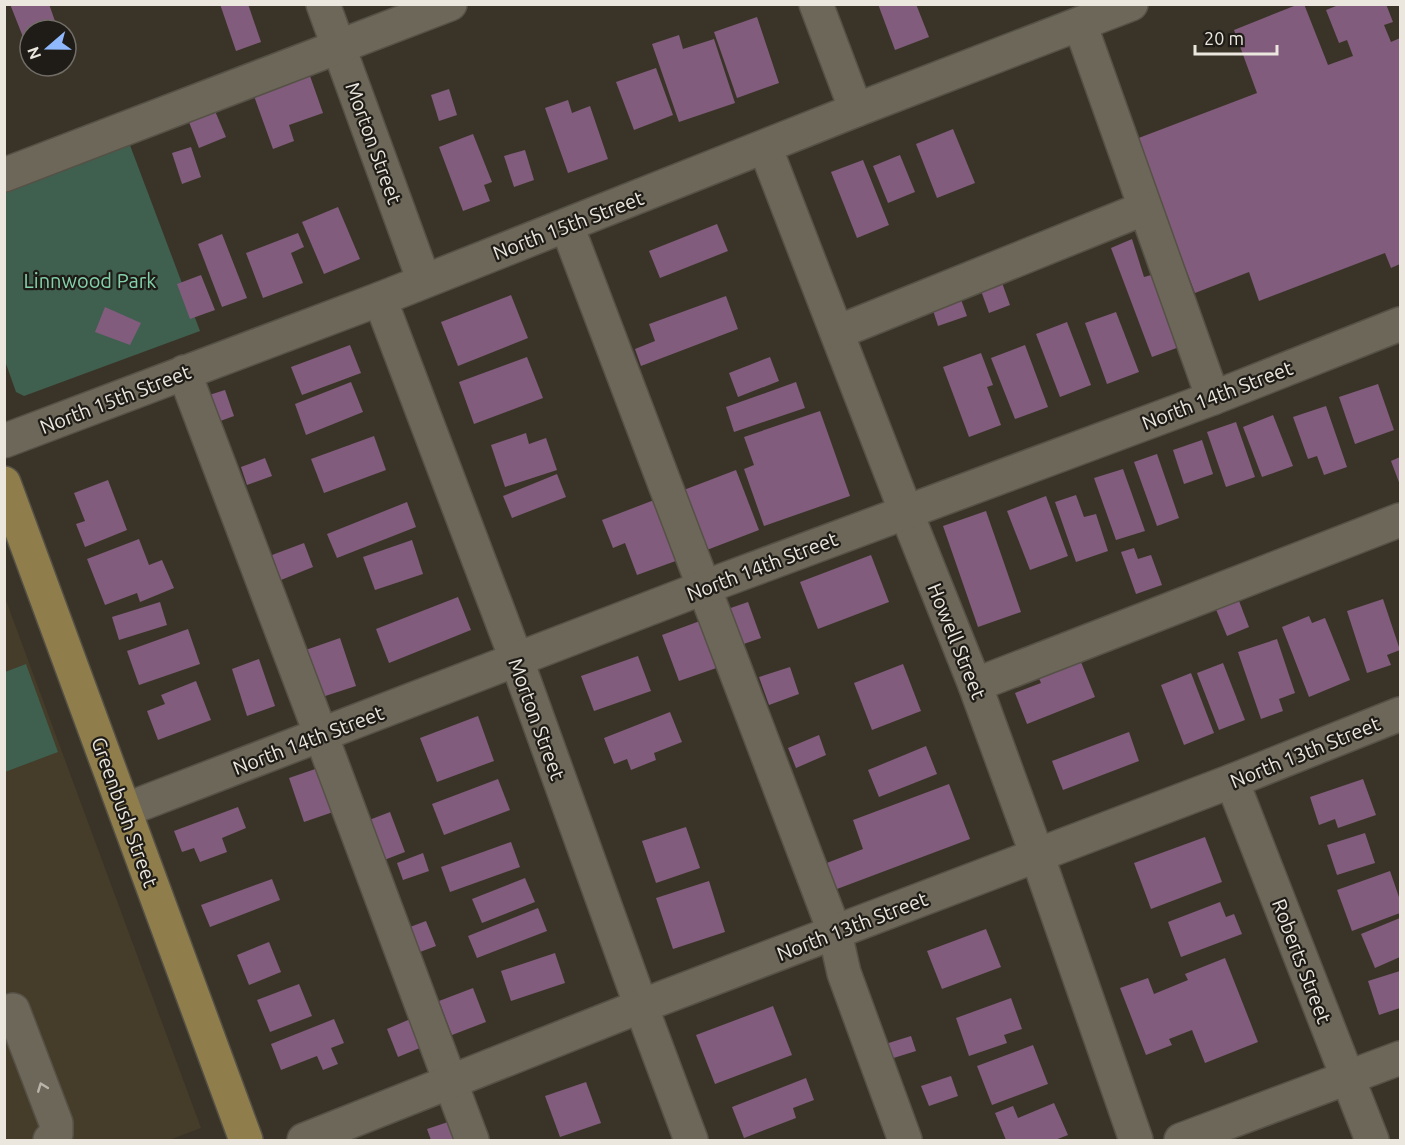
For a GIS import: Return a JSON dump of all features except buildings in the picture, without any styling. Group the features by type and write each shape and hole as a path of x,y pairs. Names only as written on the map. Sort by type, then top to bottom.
{"main road":[{"name":"Greenbush Street","path":"4,483 11,523 124,810 246,1140"}],"street":[{"name":"Morton Street","path":"323,4 424,281"},
{"path":"4,175 450,4"},
{"path":"816,4 856,110"},
{"name":"North 15th Street","path":"4,441 567,226 856,110 1131,4"},
{"path":"1080,24 1213,398"},
{"name":"Howell Street","path":"765,147 975,685 1136,1140"},
{"path":"838,333 1146,208"},
{"path":"567,226 835,933 844,973 905,1140"},
{"name":"Morton Street","path":"380,298 517,661 640,1006 692,1140"},
{"name":"North 14th Street","path":"124,810 705,588 1213,398 1401,324"},
{"path":"184,372 471,1140"},
{"path":"975,685 1401,520"},
{"name":"North 13th Street","path":"304,1140 640,1006 1232,781 1401,714"},
{"name":"Roberts Street","path":"1232,781 1372,1140"},
{"path":"9,1012 56,1123 56,1134 50,1140"},
{"path":"1181,1140 1401,1058"}],"shaded area":[{"path":"4,595 201,1128 169,1140 5,1140"}],"green space":[{"name":"Linnwood Park","path":"128,140 200,331 24,396 16,392 5,361 5,188"},
{"path":"26,664 58,752 5,772 5,672"}]}
